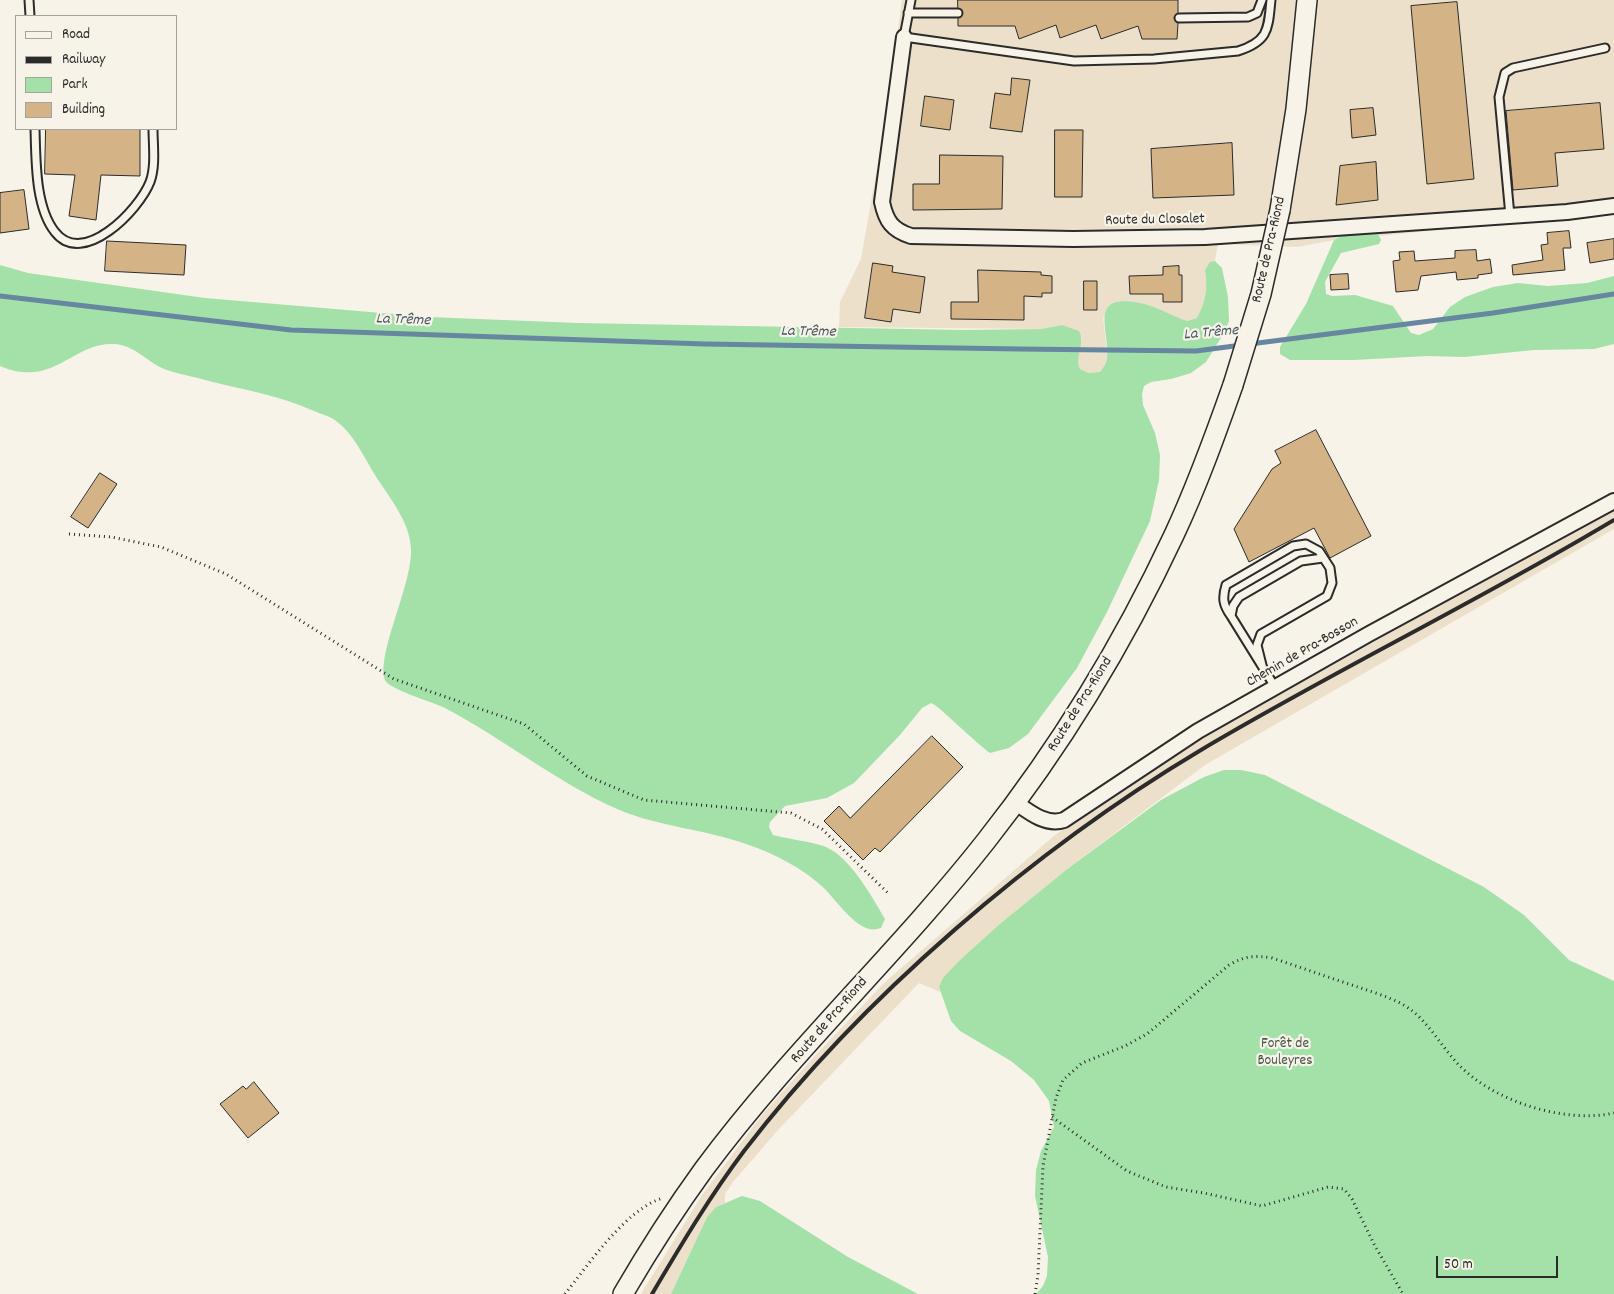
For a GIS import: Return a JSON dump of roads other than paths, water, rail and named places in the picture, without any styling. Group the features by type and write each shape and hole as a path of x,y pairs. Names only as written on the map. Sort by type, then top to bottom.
{"main road":[{"name":"Route de Pra-Riond","path":"623,1294 683,1199 732,1133 952,882 1015,802 1080,710 1130,624 1190,498 1233,385 1261,294 1280,210 1296,109 1308,0"}],"street":[{"name":"Route du Closalet","path":"904,37 882,202 887,220 893,228 911,236 1073,239 1205,237 1510,216 1614,206"},
{"name":"Chemin de Pra-Bosson","path":"1015,802 1046,820 1055,822 1064,820 1198,731 1614,501"}],"lane":[{"path":"29,0 30,15"},
{"path":"911,0 904,37 1074,61 1154,59 1231,52 1250,47 1264,36 1269,23 1271,0"},
{"path":"1179,18 1248,17 1257,13 1262,0"},
{"path":"908,13 958,13"},
{"path":"1510,216 1498,97 1505,73 1513,68 1605,48"},
{"path":"35,130 36,168 43,206 55,233 65,242 74,244 96,240 113,228 131,210 144,192 150,181 153,166 154,130"},
{"path":"1262,665 1257,645 1261,634 1327,596 1332,583 1330,568 1324,558 1319,551 1306,544 1292,546 1226,585 1222,597 1225,607 1275,688"},
{"path":"1231,616 1233,606 1239,597 1301,561 1324,558"}],"waterway":[{"name":"La Trême","path":"1250,344 1493,313 1614,294"},
{"name":"La Trême","path":"0,296 291,330 705,344 1019,349 1196,351 1242,345"}],"railway":[{"path":"652,1294 719,1185 791,1094 842,1037 897,983 954,930 1015,880 1076,833 1139,789 1201,750 1304,691 1512,579 1614,520"}],"park label":[{"name":"Forêt de Bouleyres","path":"1285,1054"}]}
